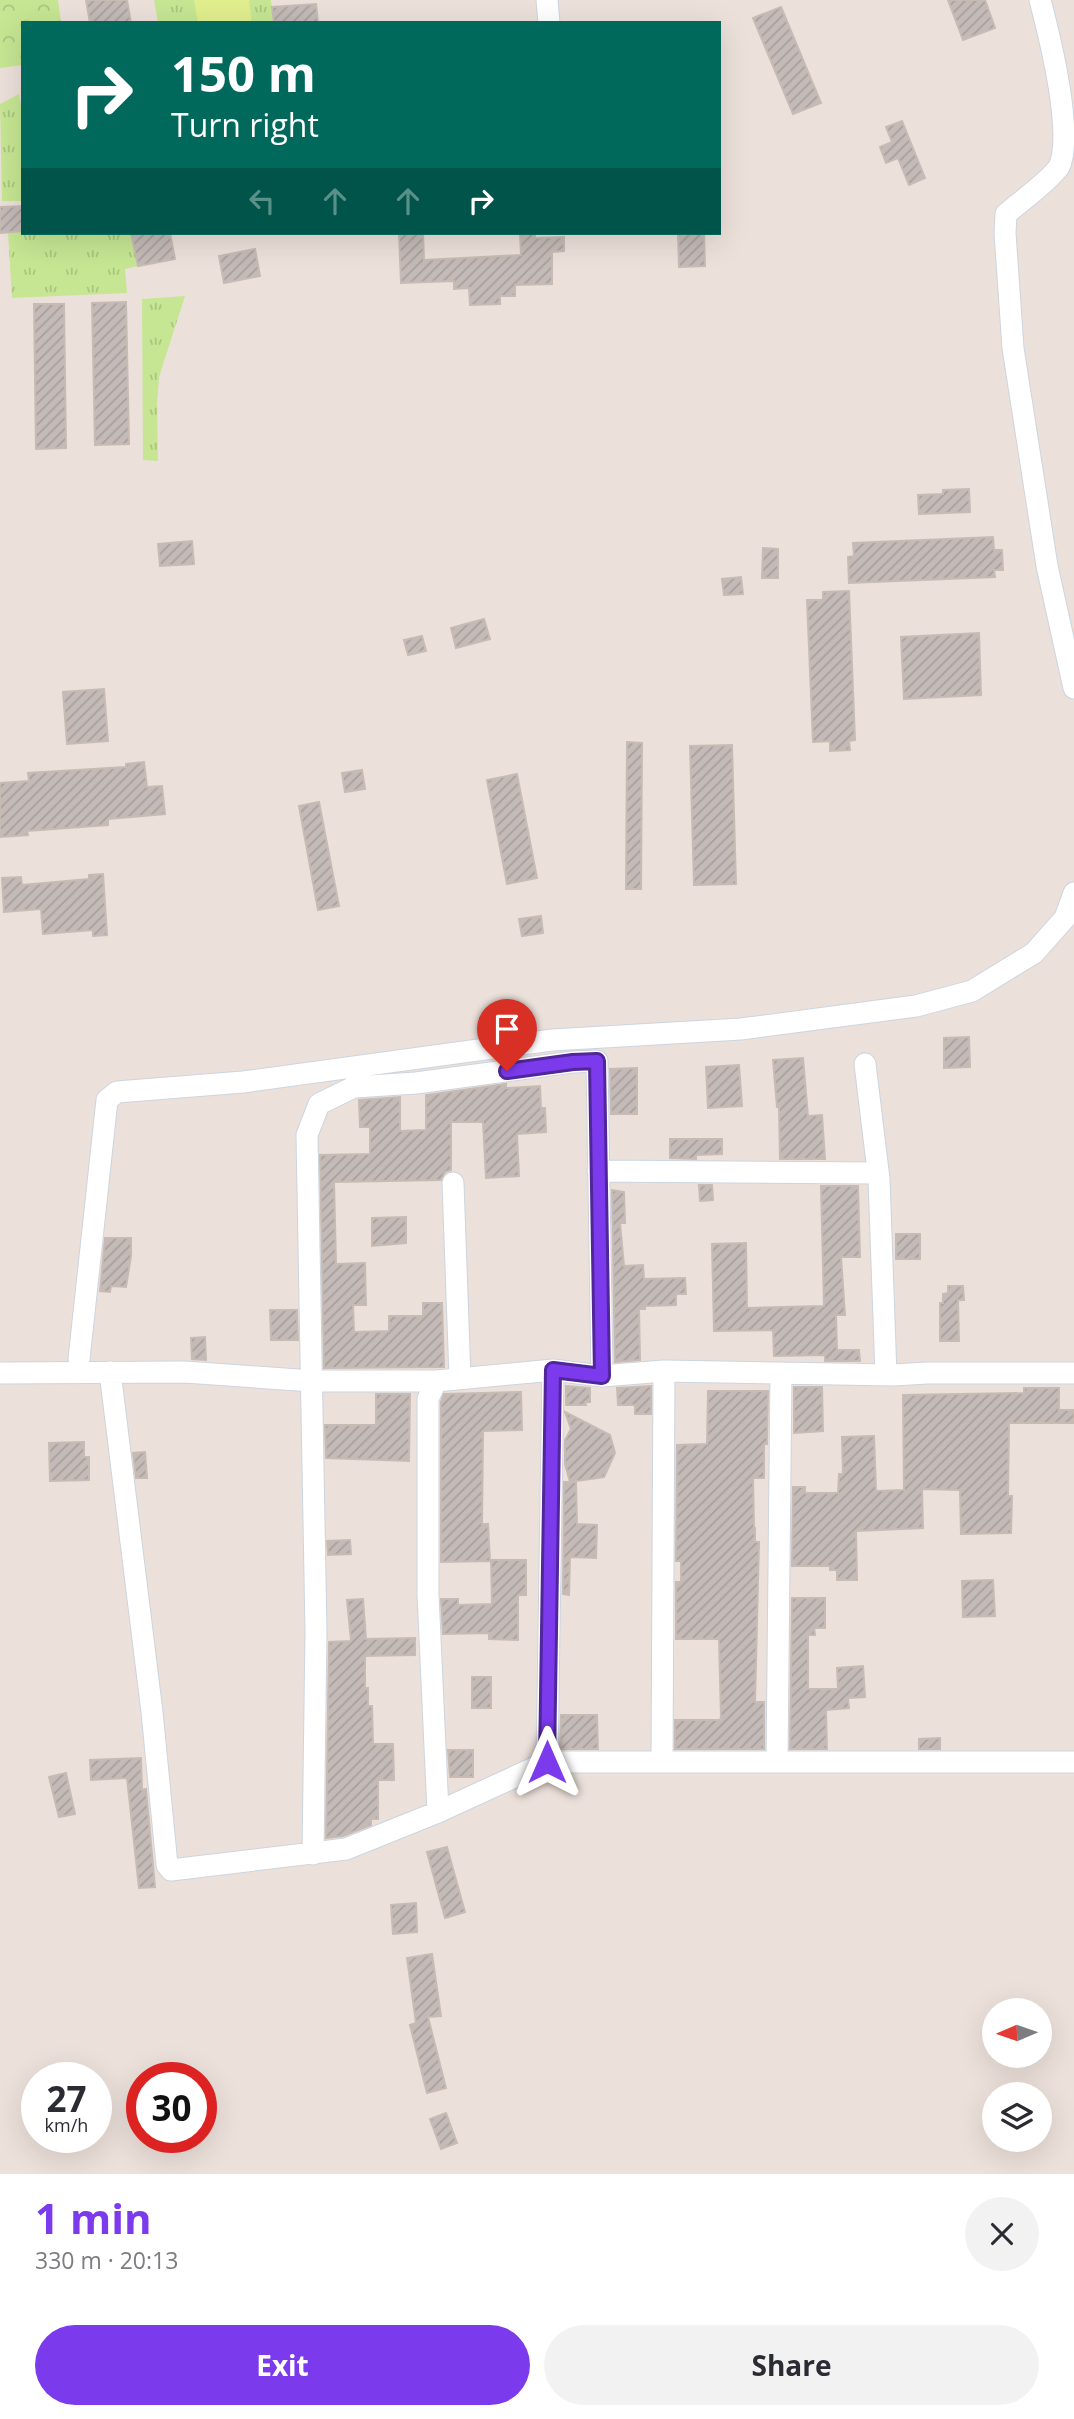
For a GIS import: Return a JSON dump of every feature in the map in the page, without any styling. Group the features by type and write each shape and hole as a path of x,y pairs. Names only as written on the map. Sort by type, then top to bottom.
{"street":[{"path":"547,0 549,21"},
{"path":"1040,0 1071,115 1068,144 1060,167 1006,214 1005,233 1013,348 1047,566 1074,688"},
{"path":"79,1359 107,1100 117,1092 243,1082 552,1041 741,1029 916,1006 972,991 1034,953 1065,918 1074,893"},
{"path":"313,1854 316,1632 307,1135 318,1104 354,1087 416,1083 597,1061 602,1376"},
{"path":"865,1064 878,1173 886,1375"},
{"path":"598,1171 878,1173"},
{"path":"453,1183 460,1378"},
{"path":"547,1762 553,1370"},
{"path":"0,1373 185,1372 312,1381 436,1381 553,1370 602,1376 664,1371 886,1375 1074,1373"},
{"path":"662,1762 664,1371"},
{"path":"110,1372 152,1712 168,1869 346,1849 438,1812 547,1762 1074,1762"},
{"path":"777,1762 781,1373"},
{"path":"436,1381 428,1399 428,1567 438,1812"}],"green space":[{"path":"0,0 58,0 61,21 21,21 21,65 0,68"},
{"path":"154,0 271,0 274,21 158,21"},
{"path":"194,0 249,0 252,21 198,21"},
{"path":"19,94 21,201 2,201 0,104"},
{"path":"21,231 21,235 131,235 138,266 125,269 127,293 12,298 8,232"},
{"path":"185,296 159,377 158,461 143,460 142,299"}],"building":[{"path":"86,0 127,0 131,21 90,21"},
{"path":"948,0 985,0 995,28 963,40"},
{"path":"316,4 318,21 274,21 272,7"},
{"path":"781,7 821,103 793,114 753,18"},
{"path":"902,121 925,178 909,185 898,158 886,163 880,147 892,142 886,127"},
{"path":"21,206 21,231 0,233 0,207"},
{"path":"131,235 170,235 175,259 138,266"},
{"path":"399,235 423,235 424,260 521,255 520,235 535,235 535,238 564,237 564,251 552,252 552,284 515,285 515,296 500,296 500,304 470,305 469,288 454,289 454,281 401,283"},
{"path":"678,235 704,235 705,266 679,267"},
{"path":"255,249 260,276 224,283 219,256"},
{"path":"126,302 129,444 95,445 92,303"},
{"path":"34,304 64,304 66,448 36,449"},
{"path":"969,489 970,512 919,514 918,495"},
{"path":"993,537 994,550 1002,550 1003,570 994,570 995,577 849,583 848,557 854,556 853,543"},
{"path":"192,541 194,564 160,566 158,544"},
{"path":"763,548 778,549 778,578 762,578"},
{"path":"741,577 743,594 724,595 722,579"},
{"path":"849,591 855,740 849,741 850,750 830,751 830,741 813,742 807,600 823,600 823,592"},
{"path":"484,619 490,639 456,648 451,628"},
{"path":"979,633 981,695 904,699 901,637"},
{"path":"422,636 426,651 408,655 404,640"},
{"path":"104,689 108,741 67,744 63,692"},
{"path":"627,742 642,743 641,889 626,889"},
{"path":"732,745 736,884 694,885 690,746"},
{"path":"144,762 147,787 162,786 165,814 108,819 108,825 27,831 28,835 0,837 0,783 29,781 28,773 126,767 126,764"},
{"path":"362,770 365,789 345,792 342,773"},
{"path":"517,774 537,878 507,884 487,780"},
{"path":"319,802 339,906 318,910 299,806"},
{"path":"103,874 107,935 93,936 93,930 43,934 41,909 4,912 2,878 21,877 22,885 89,879 89,875"},
{"path":"541,916 543,933 522,936 519,919"},
{"path":"969,1037 970,1067 944,1068 944,1038"},
{"path":"803,1058 808,1116 822,1115 825,1159 780,1159 779,1107 773,1060"},
{"path":"739,1065 742,1106 708,1108 706,1067"},
{"path":"637,1068 637,1114 611,1114 610,1069"},
{"path":"506,1084 506,1088 540,1086 541,1108 545,1108 546,1132 517,1134 519,1176 486,1178 483,1122 451,1122 451,1170 445,1172 441,1180 334,1182 336,1264 365,1263 366,1305 353,1305 354,1332 389,1331 389,1316 423,1316 423,1303 442,1303 444,1367 324,1368 320,1155 370,1154 370,1127 360,1127 359,1100 400,1097 400,1131 426,1130 426,1095"},
{"path":"670,1139 722,1139 722,1154 696,1155 696,1159 670,1158"},
{"path":"699,1185 712,1185 713,1200 700,1201"},
{"path":"821,1186 858,1186 860,1257 841,1257 845,1315 836,1315 837,1350 859,1350 860,1361 825,1361 825,1355 774,1356 773,1330 714,1331 712,1244 746,1243 747,1308 824,1306"},
{"path":"612,1190 624,1192 625,1223 620,1223 624,1266 643,1265 644,1279 685,1278 686,1294 676,1294 676,1305 645,1306 645,1309 639,1309 640,1360 615,1362"},
{"path":"406,1217 406,1243 372,1246 372,1218"},
{"path":"896,1234 920,1234 920,1259 896,1259"},
{"path":"105,1238 131,1238 126,1287 111,1286 110,1292 100,1291"},
{"path":"948,1286 963,1286 964,1300 958,1300 959,1341 940,1341 940,1303 943,1303 943,1294 948,1293"},
{"path":"270,1310 297,1310 298,1340 271,1340"},
{"path":"205,1337 206,1360 192,1359 191,1338"},
{"path":"566,1386 590,1388 590,1402 585,1402 586,1405 566,1405"},
{"path":"651,1386 651,1414 635,1414 635,1405 618,1405 617,1388"},
{"path":"794,1387 822,1387 823,1431 794,1433"},
{"path":"1024,1388 1059,1388 1059,1410 1074,1410 1074,1423 1009,1423 1008,1496 1012,1496 1011,1533 961,1534 960,1490 922,1489 923,1528 856,1531 857,1580 837,1580 837,1570 830,1570 830,1566 792,1566 793,1487 805,1487 805,1493 838,1493 839,1474 843,1474 842,1437 874,1436 876,1491 904,1490 903,1395 1024,1393"},
{"path":"708,1391 768,1391 764,1478 753,1478 755,1542 759,1542 755,1702 764,1702 764,1749 675,1749 675,1720 720,1720 721,1717 719,1639 676,1639 676,1582 681,1582 681,1561 676,1561 677,1445 707,1444"},
{"path":"521,1392 522,1430 483,1431 482,1524 488,1524 490,1561 441,1562 441,1402 444,1394"},
{"path":"376,1394 410,1394 409,1461 326,1458 325,1425 376,1425"},
{"path":"565,1412 610,1435 615,1453 604,1477 570,1482 565,1464 565,1440 571,1429"},
{"path":"84,1442 84,1457 89,1457 89,1480 50,1481 49,1443"},
{"path":"145,1452 147,1478 136,1478 133,1453"},
{"path":"564,1482 576,1482 577,1524 597,1525 596,1558 570,1557 569,1595 563,1594"},
{"path":"350,1540 351,1554 328,1555 327,1541"},
{"path":"491,1560 526,1560 526,1595 518,1595 518,1640 489,1639 489,1633 443,1634 441,1599 458,1599 458,1605 492,1604"},
{"path":"993,1580 995,1616 963,1617 962,1581"},
{"path":"792,1598 825,1598 825,1628 814,1628 815,1635 808,1635 808,1689 838,1689 837,1668 863,1666 865,1697 848,1698 849,1708 826,1710 827,1749 790,1749"},
{"path":"363,1599 366,1639 415,1638 415,1655 365,1656 365,1688 368,1688 368,1706 372,1706 373,1744 393,1744 394,1780 378,1780 378,1819 371,1819 371,1825 343,1836 326,1838 329,1642 351,1641 347,1600"},
{"path":"472,1677 491,1677 491,1708 472,1708"},
{"path":"561,1715 597,1715 598,1749 560,1749"},
{"path":"940,1738 940,1749 919,1749 919,1739"},
{"path":"448,1750 473,1750 473,1777 450,1777"},
{"path":"141,1758 142,1790 146,1789 155,1887 139,1888 127,1778 91,1780 90,1760"},
{"path":"66,1773 75,1814 59,1817 49,1777"},
{"path":"447,1847 465,1912 445,1918 427,1852"},
{"path":"416,1903 417,1932 393,1934 391,1905"},
{"path":"432,1954 441,2016 428,2017 446,2088 427,2093 410,2025 416,2023 407,1958"},
{"path":"446,2113 457,2143 441,2149 430,2119"}],"route":[{"path":"507,1071 597,1061 602,1376 553,1370 547,1762"}]}
